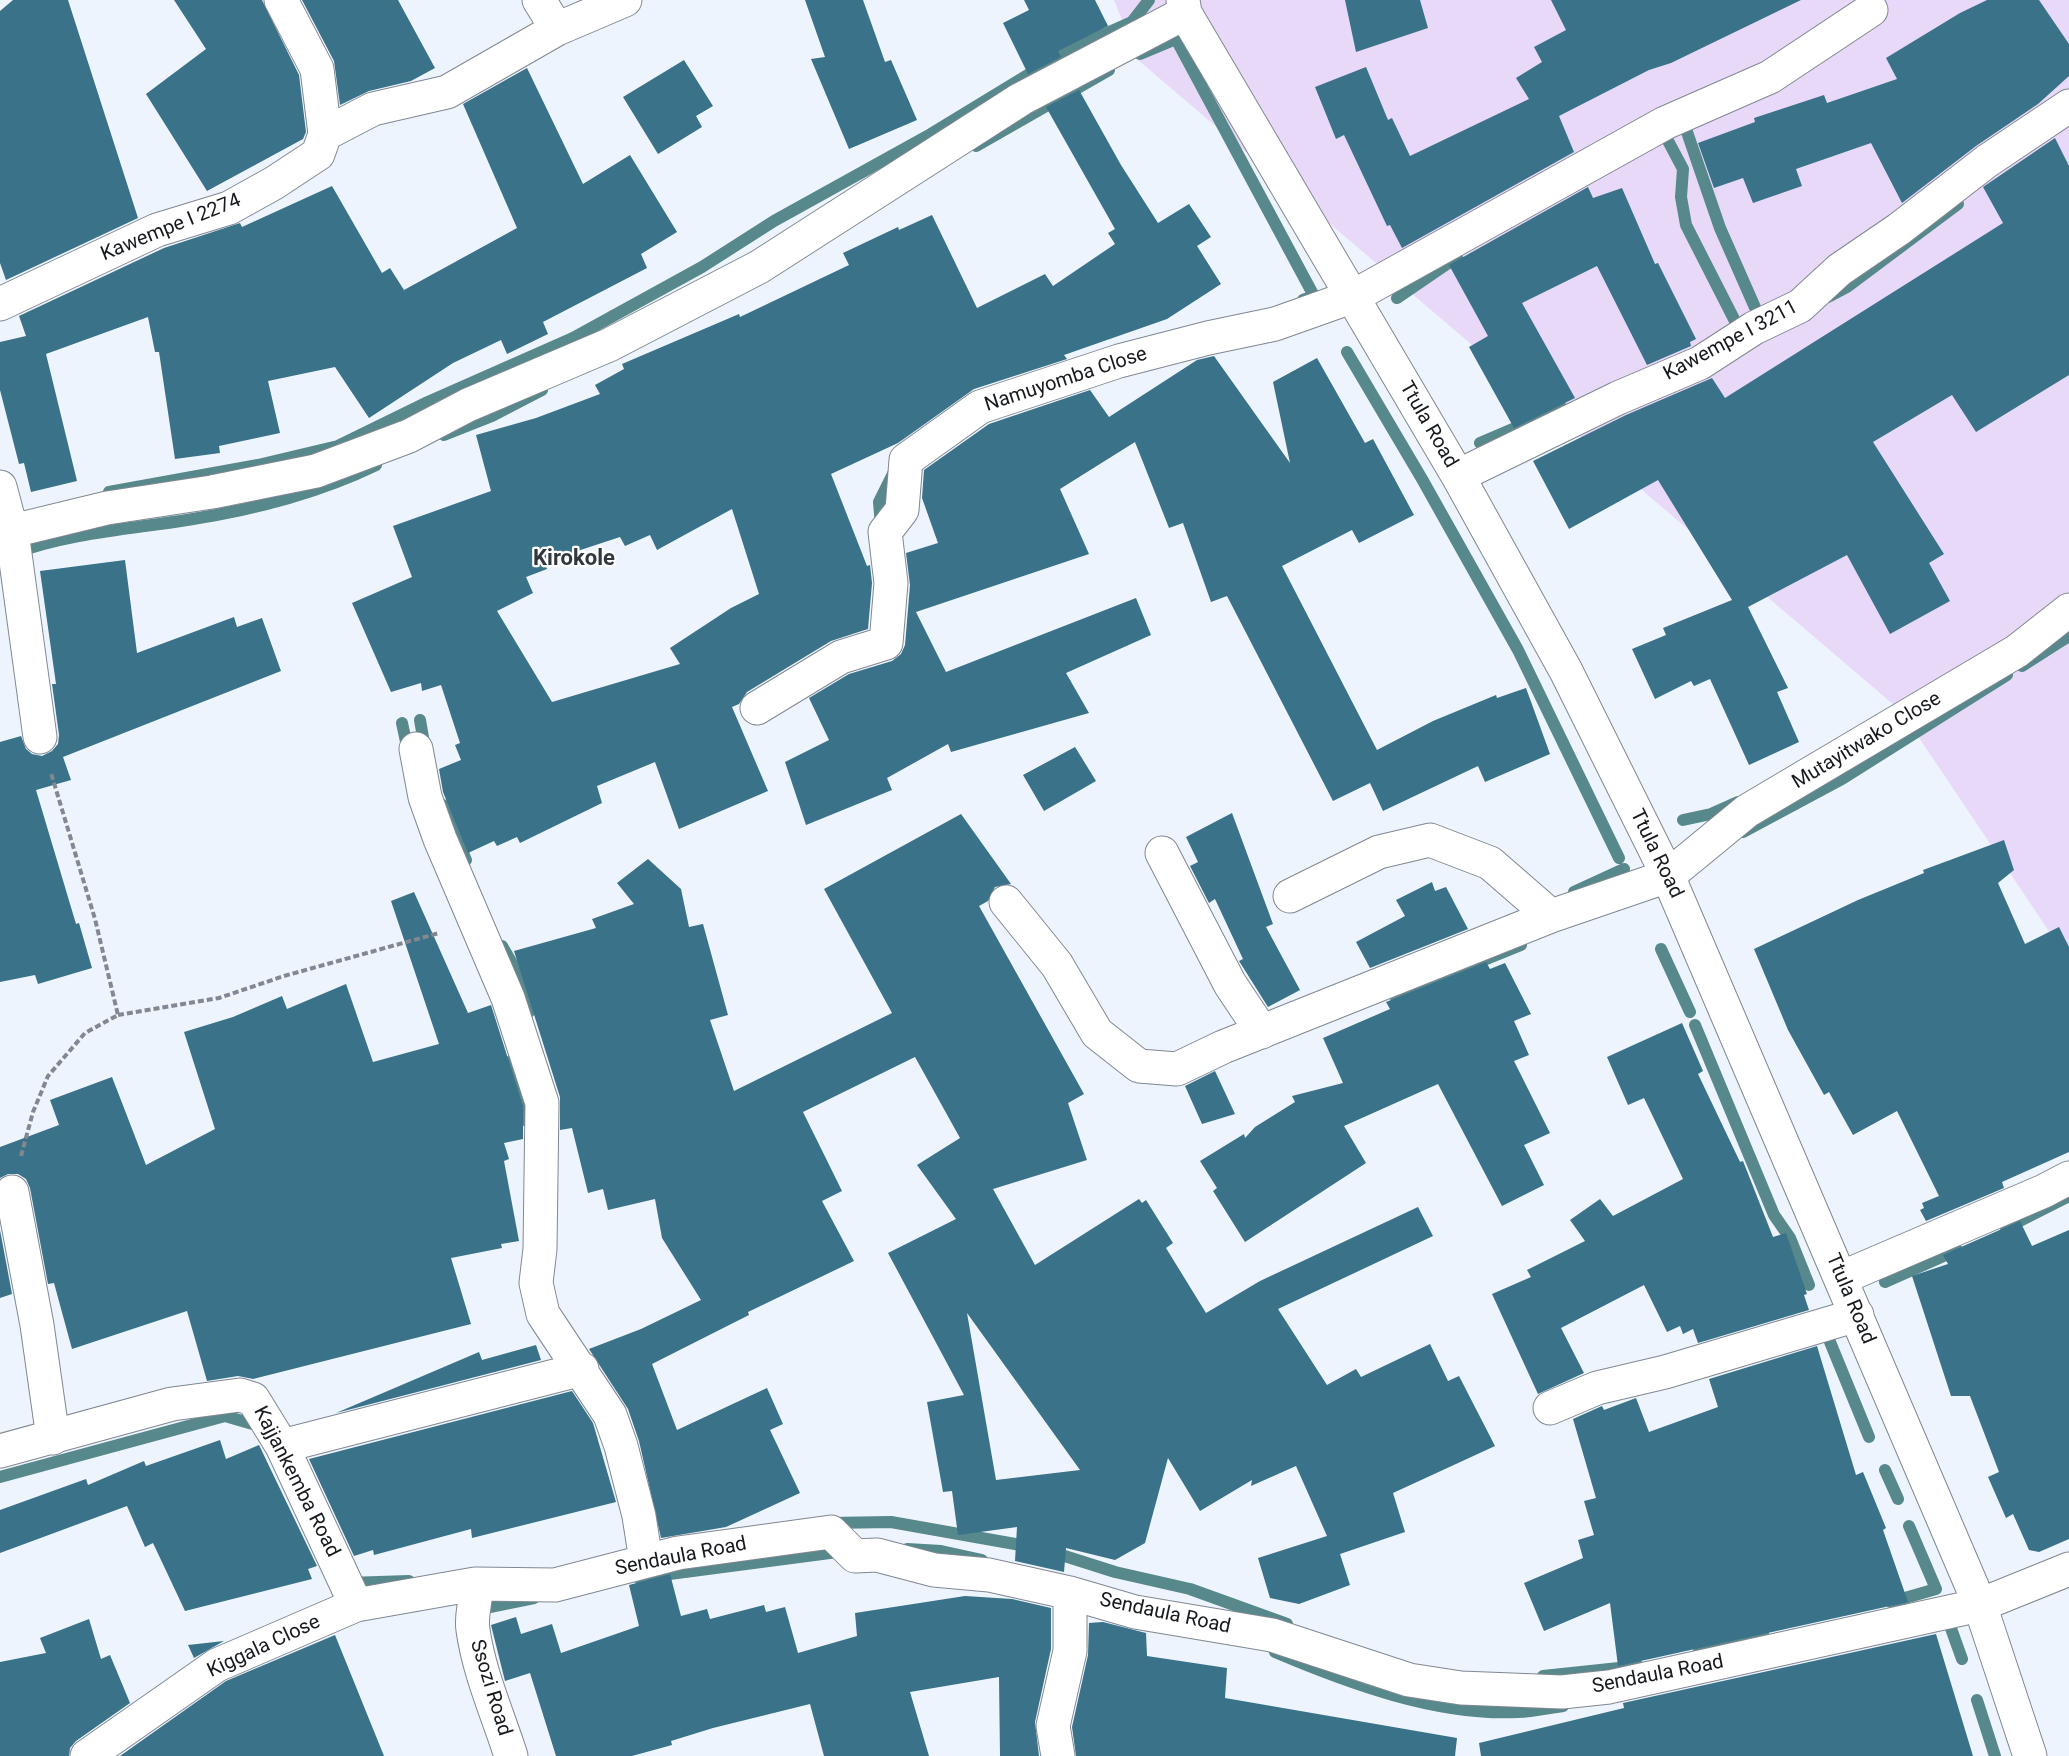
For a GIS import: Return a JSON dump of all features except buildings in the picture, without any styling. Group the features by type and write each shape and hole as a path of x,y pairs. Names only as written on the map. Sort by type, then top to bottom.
{"street":[{"path":"281,0 317,69 325,134 373,109 447,93 557,29 625,0"},
{"path":"539,0 557,29"},
{"path":"6,533 107,508 212,492 316,471 409,435 468,405 609,345 759,267 1021,99 1184,6"},
{"name":"Ttula Road","path":"1184,6 1458,476 1566,671 1668,876 1980,1605 2030,1756"},
{"path":"1354,296 1665,123 1770,77 1871,10"},
{"name":"Kawempe I 3211","path":"1458,476 1618,398 1700,363 1754,328 1800,306 1839,270 1899,229 1987,161 2069,106"},
{"name":"Kawempe I 2274","path":"0,304 157,230 229,208 274,183 318,154 325,134"},
{"name":"Namuyomba Close","path":"757,708 841,657 886,644 891,583 885,532 902,510 906,460 980,407 1119,361 1208,338 1275,324 1354,296"},
{"path":"0,487 40,737"},
{"name":"Mutayitwako Close","path":"1668,876 1747,812 2017,651 2069,610"},
{"path":"416,749 425,797 440,839 508,998 542,1103 540,1249 536,1283 543,1314 582,1369 610,1415 621,1446 639,1516 646,1561"},
{"path":"1290,896 1379,852 1430,840 1490,862 1551,916"},
{"path":"1162,853 1230,984 1262,1032"},
{"path":"1006,902 1057,965 1097,1033 1139,1066 1177,1069 1262,1032 1551,916 1668,876"},
{"path":"1841,1278 2044,1191 2069,1178"},
{"path":"12,1192 37,1325 53,1438"},
{"path":"1550,1408 1598,1388 1665,1372 1857,1315"},
{"path":"282,1446 582,1369"},
{"name":"Kajjankemba Road","path":"0,1450 53,1438 172,1404 240,1395 254,1399 282,1446 356,1605"},
{"name":"Sendaula Road","path":"356,1605 476,1584 555,1585 678,1553 831,1532 855,1556 876,1555 934,1570 988,1575 1070,1593 1135,1612 1272,1635 1409,1680 1461,1688 1562,1692 1609,1687 1980,1605 2069,1569"},
{"name":"Ssozi Road","path":"476,1584 477,1593 471,1609 478,1657 511,1756"},
{"path":"1058,1756 1053,1726 1070,1651 1070,1593"},
{"name":"Kiggala Close","path":"87,1756 217,1665 356,1605"}],"path":[{"path":"40,737 95,919 118,1015"},
{"path":"12,1192 33,1112 48,1076 85,1033 118,1015 219,998 284,976 477,922"}],"shaded area":[{"path":"1114,0 2069,0 2069,961 1901,711 1138,60"}],"waterway":[{"path":"109,492 258,465 338,446 428,402 573,338 702,267 774,221 931,134 1069,50 1132,22 1149,0"},
{"path":"1140,54 1176,39 1314,296 1303,300"},
{"path":"976,146 1109,70"},
{"path":"1677,121 1687,132 1720,228 1757,312"},
{"path":"1655,140 1664,135 1666,137 1683,169 1681,197 1686,225 1737,325"},
{"path":"1828,297 1847,287 1958,204"},
{"path":"1397,298 1457,257"},
{"path":"1347,352 1422,479 1518,650 1619,858"},
{"path":"444,435 492,416 542,390"},
{"path":"1480,443 1562,408"},
{"path":"15,553 78,536 211,516 260,506 307,493 376,465"},
{"path":"881,526 879,502 894,472"},
{"path":"2022,666 2069,636"},
{"path":"1743,832 1842,779 2007,675"},
{"path":"420,720 425,749"},
{"path":"402,723 408,751"},
{"path":"1683,820 1711,814 1738,802"},
{"path":"443,805 466,860"},
{"path":"1574,892 1624,869"},
{"path":"1395,996 1521,945"},
{"path":"502,946 521,979 529,1012"},
{"path":"1661,949 1690,1012"},
{"path":"1695,1025 1774,1215 1790,1238 1809,1285"},
{"path":"512,1060 527,1121"},
{"path":"2006,1228 2069,1196"},
{"path":"1885,1282 1957,1250"},
{"path":"1828,1337 1869,1437"},
{"path":"0,1477 225,1416 256,1425 260,1430"},
{"path":"1885,1470 1898,1499"},
{"path":"829,1523 891,1522 1032,1547"},
{"path":"1891,1602 1936,1589 1909,1526"},
{"path":"907,1549 941,1551 982,1560"},
{"path":"639,1578 845,1551"},
{"path":"1052,1552 1115,1572 1190,1589 1287,1624"},
{"path":"348,1583 409,1581"},
{"path":"476,1612 480,1609 534,1598"},
{"path":"1948,1620 1962,1659"},
{"path":"1699,1651 1763,1633"},
{"path":"1275,1652 1363,1686 1456,1709 1524,1712 1563,1706"},
{"path":"1543,1676 1638,1666"},
{"path":"1977,1700 1995,1756"}],"district":[{"name":"Kirokole","path":"574,559"}]}
